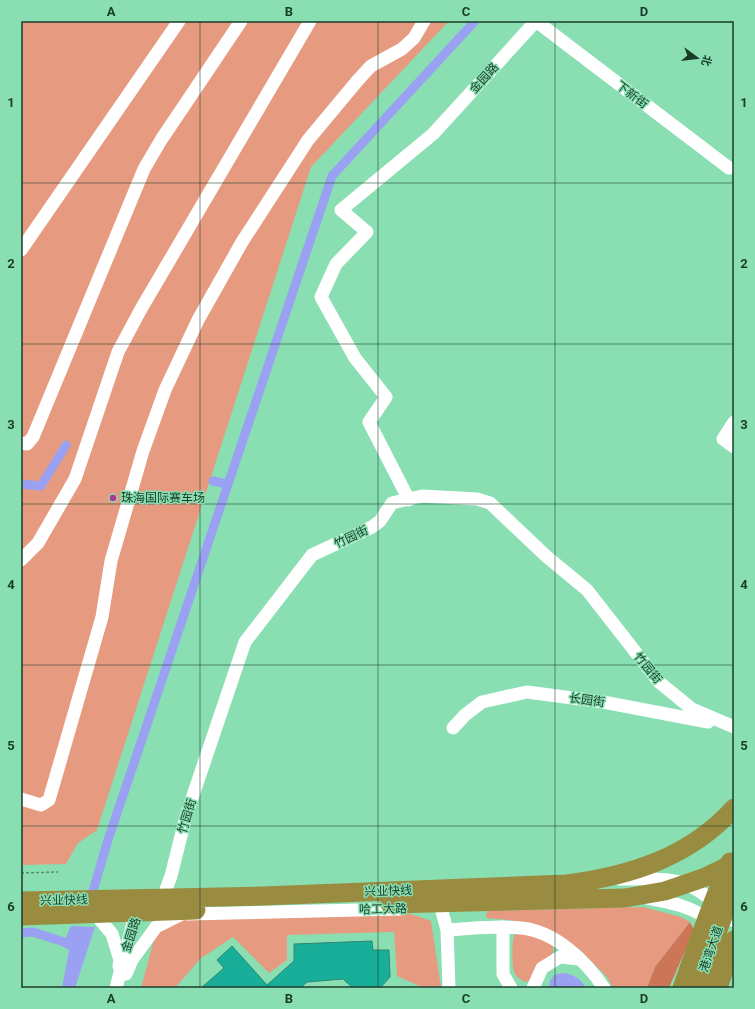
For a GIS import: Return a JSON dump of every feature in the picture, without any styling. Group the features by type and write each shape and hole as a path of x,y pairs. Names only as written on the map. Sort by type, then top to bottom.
{"highway":[{"name":"兴业快线","path":"21,901 263,896 567,884 602,878 648,866 690,844 718,823 734,808"},
{"path":"682,988 717,891 734,854"},
{"path":"657,879 720,869 734,858"},
{"name":"兴业快线","path":"21,916 625,898 665,891 703,878 734,862"},
{"name":"港湾大道","path":"698,988 726,920 734,888"},
{"name":"港湾大道","path":"724,978 734,940"}],"street":[{"path":"21,250 179,21"},
{"path":"21,444 27,444 33,437 144,169 161,140 242,21"},
{"path":"21,560 38,543 75,479 118,352 141,309 310,21"},
{"path":"21,799 41,805 49,800 102,618 112,561 143,451 166,390 198,320 242,242 308,140 371,66 402,49 414,38 424,21"},
{"name":"金园路","path":"409,500 369,422 386,397 355,358 321,297 336,264 367,232 340,210 433,134 536,21"},
{"name":"下新街","path":"536,21 729,168"},
{"path":"734,422 723,439 734,447"},
{"name":"竹园街","path":"164,895 186,816 245,642 312,555 372,527 380,520 392,503 422,496 477,499 490,503 546,556 587,590 659,682 692,709 733,727"},
{"name":"长园街","path":"453,728 465,715 482,702 527,692 603,702 733,727"},
{"name":"哈工大路","path":"21,908 103,896 548,880 657,879 689,885 710,899 726,920 734,940"},
{"name":"金园路","path":"118,986 135,915 164,895"},
{"name":"哈工大路","path":"21,896 68,902 97,916 441,908 612,901 644,898 664,901 703,915 726,920"},
{"path":"441,908 447,930 449,988"},
{"path":"118,986 132,960 156,927 182,914"},
{"path":"97,916 112,934 120,960 118,986"},
{"path":"447,930 503,927 522,928 542,933 559,943 579,959 594,974 604,988"},
{"path":"503,927 503,974 511,988"},
{"path":"533,988 542,968 560,957 579,959"}],"path":[{"path":"21,873 58,872"}],"shaded area":[{"name":"珠海国际赛车场","path":"21,21 449,21 311,167 97,830 78,843 66,864 21,865"},
{"path":"643,907 681,917 690,922 655,967 647,988 613,988 607,977 579,949 544,927 509,920 486,918 487,911"},
{"path":"408,913 431,921 441,988 424,988 397,976 394,932 287,935 287,960 269,973 233,937 200,959 175,988 141,988 155,936 167,918"},
{"path":"690,922 694,930 669,988 647,988 655,967"},
{"path":"515,932 522,932 551,943 554,950 550,956 538,965 530,980 525,982 517,977 513,966 512,954"}],"water":[{"path":"71,926 95,927 75,988 62,988 69,950 62,946"},
{"path":"562,973 570,974 576,977 586,988 549,988 550,981 554,975"}],"building":[{"path":"372,941 373,950 389,950 390,977 380,988 353,988 343,979 307,982 300,988 201,988 224,968 217,960 232,946 267,985 294,961 294,944"}],"waterway":[{"path":"90,901 108,840 332,176 475,21"},
{"path":"21,484 41,486 66,445"},
{"path":"213,481 227,484"},
{"path":"21,933 33,932 64,942"}],"place":[{"name":"珠海国际赛车场","path":"113,498"}]}
